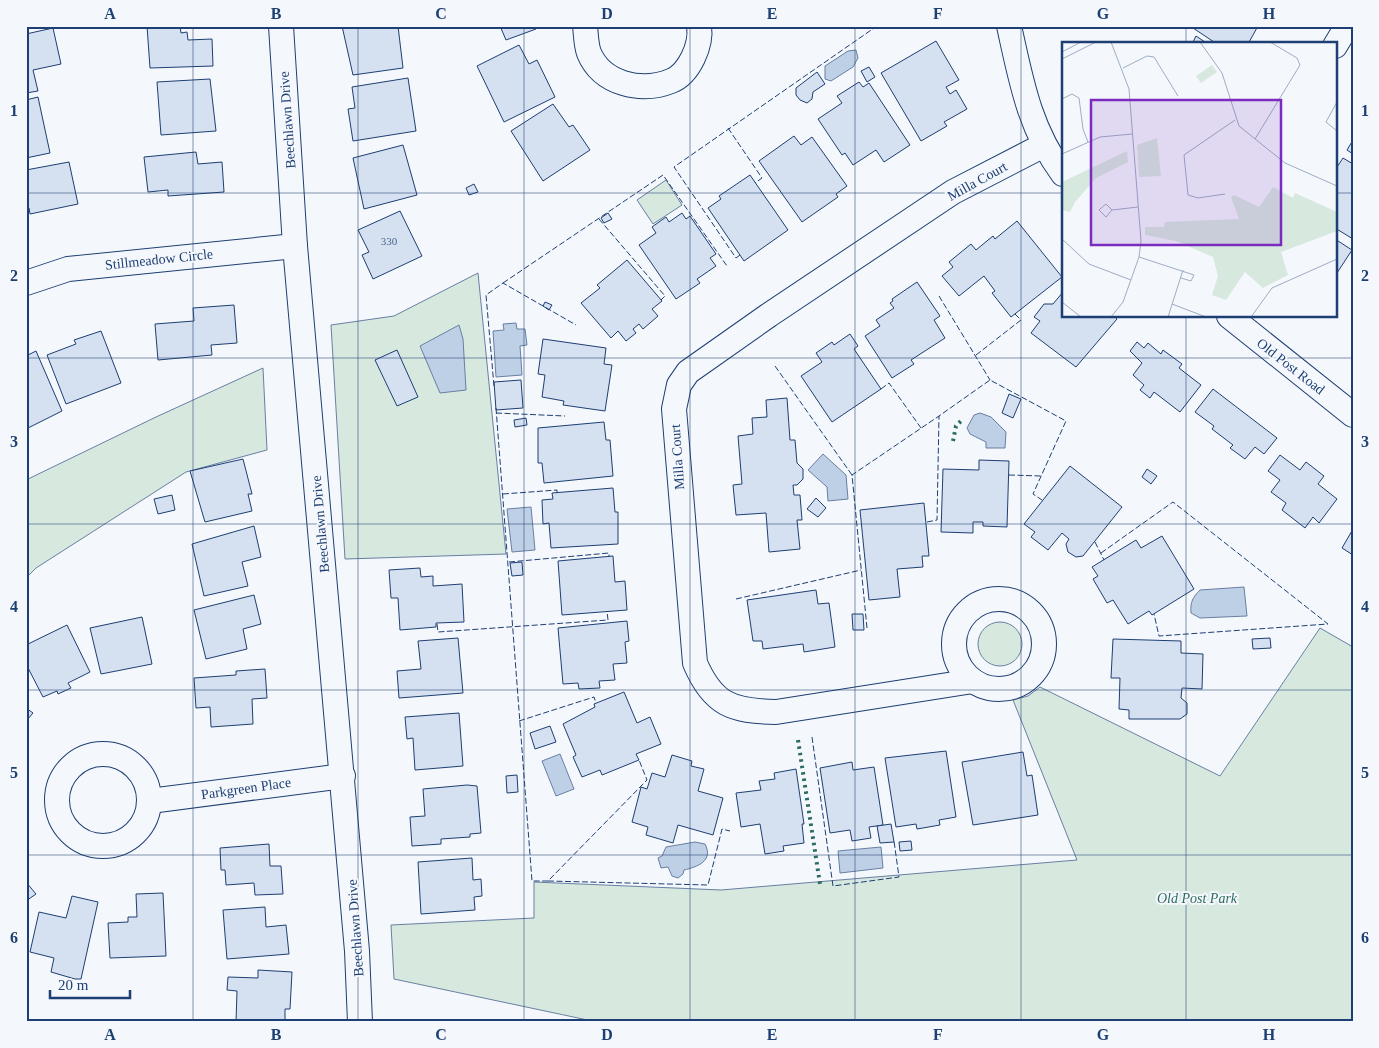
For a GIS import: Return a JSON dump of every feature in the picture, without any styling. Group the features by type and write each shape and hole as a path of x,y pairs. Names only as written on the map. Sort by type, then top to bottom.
{"street":[{"name":"Beechlawn Drive","path":"281,26 295,246 343,776 357,951 360,1022"},
{"path":"585,26 589,53 603,72 621,84 645,86 672,81 688,66 697,50 699,26"},
{"path":"1009,26 1025,99 1044,146 1062,173"},
{"path":"1336,44 1347,26"},
{"name":"Milla Court","path":"973,681 776,712 750,712 735,708 721,700 706,686 695,663 675,436 676,397 679,385 688,372 769,315 953,192 1044,146"},
{"name":"Stillmeadow Circle","path":"26,283 68,269 295,246"},
{"name":"Old Post Road","path":"1232,318 1353,415"},
{"name":"Parkgreen Place","path":"150,801 343,776"}],"green space":[{"path":"666,180 682,205 653,224 637,200"},
{"path":"478,273 506,554 345,559 331,325 394,316"},
{"path":"263,368 267,450 186,472 36,568 26,578 26,480"},
{"path":"1004,622 1016,628 1021,635 1021,653 1016,660 1009,665 996,666 988,663 981,656 978,640 981,632 988,625"},
{"name":"Old Post Park","path":"1320,628 1353,647 1353,1022 597,1022 394,979 391,925 534,918 534,882 721,890 1077,860 1013,700 1028,696 1040,687 1220,776"}],"water":[{"path":"856,50 858,58 853,67 831,81 825,79 825,66 848,51"},
{"path":"516,323 517,329 525,329 527,345 520,346 522,375 496,377 493,331 504,330 503,324"},
{"path":"459,325 463,339 466,390 440,393 420,346"},
{"path":"980,413 991,417 1006,432 1005,448 986,448 986,442 970,434 967,428 974,415"},
{"path":"823,454 846,475 848,499 828,501 827,487 808,470"},
{"path":"531,507 535,550 512,552 507,509"},
{"path":"1244,587 1247,616 1200,618 1191,613 1192,600 1200,590"},
{"path":"560,754 574,789 556,796 542,761"},
{"path":"695,842 705,844 707,855 703,862 684,870 683,874 678,878 672,876 668,867 661,868 658,858 662,856 666,847"},
{"path":"881,847 883,868 840,873 838,851"}],"building":[{"path":"147,26 180,26 181,33 187,32 188,40 212,39 213,66 150,68"},
{"path":"342,26 398,26 403,68 353,75"},
{"path":"500,26 535,26 536,29 506,40"},
{"path":"1190,26 1258,26 1249,42 1214,42"},
{"path":"53,28 61,64 33,70 38,91 26,93 26,34"},
{"path":"1196,36 1205,42 1193,42"},
{"path":"936,41 959,80 946,87 950,94 956,90 967,109 944,122 947,126 921,141 881,73"},
{"path":"519,45 529,64 537,60 555,97 504,122 477,66"},
{"path":"869,67 875,77 867,82 861,71"},
{"path":"817,72 825,84 813,92 812,99 807,103 800,100 796,95 796,88"},
{"path":"408,78 416,131 353,141 348,109 355,108 352,87"},
{"path":"210,79 216,131 161,135 157,82"},
{"path":"859,82 863,87 869,83 910,145 884,162 876,150 853,165 845,153 842,155 818,119 842,103 837,96"},
{"path":"38,97 50,153 26,158 26,100"},
{"path":"553,104 569,127 573,125 590,150 543,181 511,131"},
{"path":"794,136 801,145 812,137 847,186 836,194 838,197 802,222 759,161"},
{"path":"1353,140 1353,154 1347,150"},
{"path":"403,145 417,195 364,209 353,158"},
{"path":"196,152 198,164 222,162 224,192 168,196 168,190 148,192 144,157"},
{"path":"1343,158 1353,164 1353,239 1336,229 1336,168"},
{"path":"69,162 78,204 30,214 29,208 26,209 26,170"},
{"path":"750,175 788,230 744,261 708,208 721,199 719,196"},
{"path":"474,184 478,192 469,195 466,188"},
{"path":"400,211 422,256 373,279 362,255 369,252 358,230"},
{"path":"608,213 612,219 604,223 601,218"},
{"path":"682,213 686,219 690,216 716,254 710,258 716,266 697,279 700,283 676,299 639,245 656,233 652,227 666,217 669,222"},
{"path":"1017,221 1062,277 1011,317 992,293 995,291 984,276 959,296 942,276 953,267 949,262 971,244 976,250 993,236 995,239"},
{"path":"1336,240 1352,250 1336,274"},
{"path":"627,260 662,301 652,309 658,316 643,329 639,324 633,329 636,333 626,341 618,331 611,338 581,303 600,288 597,285"},
{"path":"917,282 940,316 934,320 945,338 911,360 914,364 892,378 865,336 880,326 876,320 894,308 890,303 893,301 892,299"},
{"path":"1062,293 1062,318 1117,319 1076,367 1031,333 1040,321 1034,317 1044,304 1053,304"},
{"path":"545,302 552,305 549,310 543,306"},
{"path":"234,305 237,343 211,345 212,355 158,360 155,324 194,321 193,308"},
{"path":"101,331 121,383 66,404 47,355 76,344 74,340"},
{"path":"850,334 858,346 854,349 881,389 832,422 801,376 822,362 816,353 832,342 834,345"},
{"path":"543,339 606,348 604,364 612,365 605,411 563,405 564,401 542,397 545,375 538,374"},
{"path":"1137,342 1144,348 1148,343 1161,354 1163,350 1182,364 1179,368 1201,385 1180,412 1154,392 1150,398 1140,390 1144,385 1133,375 1142,363 1130,351"},
{"path":"397,350 418,397 397,406 375,360"},
{"path":"36,351 62,411 28,428 26,356"},
{"path":"521,380 523,408 496,410 494,382"},
{"path":"1213,389 1277,438 1264,454 1255,447 1245,459 1230,448 1233,445 1212,429 1214,426 1195,412"},
{"path":"1009,394 1021,399 1013,418 1002,413"},
{"path":"787,398 790,440 795,440 797,463 803,469 803,479 797,485 793,485 794,495 800,495 802,520 797,520 800,549 769,552 766,513 736,515 733,485 742,484 738,436 753,434 752,418 767,417 766,400"},
{"path":"526,418 527,425 515,427 514,420"},
{"path":"604,422 606,440 610,440 613,476 544,483 542,463 538,463 538,428"},
{"path":"1280,455 1300,470 1306,462 1324,476 1318,484 1337,499 1319,523 1313,517 1305,528 1282,510 1286,503 1271,492 1280,480 1268,471"},
{"path":"243,459 252,494 248,494 252,511 205,522 190,471"},
{"path":"979,460 1009,461 1007,527 983,526 983,522 973,522 973,533 941,532 943,469 979,470"},
{"path":"1070,466 1122,507 1083,556 1076,557 1068,552 1066,544 1069,539 1062,533 1048,550 1031,537 1035,532 1024,524"},
{"path":"1147,469 1157,476 1151,484 1142,477"},
{"path":"613,488 615,512 618,512 618,544 551,548 549,523 543,524 542,500 553,499 552,493"},
{"path":"172,495 175,510 158,514 154,499"},
{"path":"816,498 826,508 818,517 807,509"},
{"path":"924,503 929,556 922,556 923,567 897,569 900,597 869,600 860,510"},
{"path":"254,526 261,557 242,562 248,586 204,596 192,544"},
{"path":"1353,529 1353,555 1342,548"},
{"path":"1162,536 1194,589 1152,615 1149,611 1128,624 1113,600 1107,603 1093,579 1098,576 1092,567 1136,540 1141,548"},
{"path":"613,556 615,582 625,581 627,610 562,615 558,561"},
{"path":"522,562 523,575 512,576 510,563"},
{"path":"420,568 421,577 433,576 433,586 462,584 464,622 436,623 436,627 400,630 398,598 391,598 389,570"},
{"path":"816,590 818,604 829,603 835,647 804,652 803,644 763,649 762,641 753,641 747,600"},
{"path":"254,595 261,624 243,629 247,649 206,659 194,610"},
{"path":"852,614 863,614 864,630 853,630"},
{"path":"142,617 152,664 101,674 90,628"},
{"path":"627,621 629,641 625,642 627,663 613,664 615,680 599,681 600,688 579,689 578,683 563,684 558,628"},
{"path":"67,625 90,672 68,683 71,688 58,694 57,691 43,697 26,664 26,645"},
{"path":"458,638 463,693 399,698 397,671 421,669 418,641"},
{"path":"1270,638 1271,648 1253,649 1252,639"},
{"path":"1113,639 1181,641 1181,653 1203,654 1202,689 1182,688 1181,698 1187,703 1187,714 1180,719 1129,719 1129,710 1119,709 1120,678 1111,678"},
{"path":"265,669 267,698 252,699 253,724 211,727 210,707 196,708 194,678 236,675 236,671"},
{"path":"624,692 637,723 650,717 661,744 636,754 639,760 602,775 600,770 582,777 573,757 576,755 563,724 595,707 594,704"},
{"path":"26,708 33,713 26,721"},
{"path":"459,713 463,766 415,770 413,738 407,739 405,717"},
{"path":"550,726 556,742 535,749 530,733"},
{"path":"946,751 956,817 939,820 940,825 917,829 916,824 896,827 885,758"},
{"path":"1023,752 1027,776 1032,775 1038,815 973,825 962,762"},
{"path":"672,755 692,761 691,766 704,769 698,791 723,798 713,835 678,825 673,843 646,835 648,827 632,822 641,787 647,789 652,773 665,777"},
{"path":"852,762 853,770 874,767 883,825 869,827 871,838 852,841 850,830 830,833 820,768"},
{"path":"796,769 804,824 802,824 804,843 783,846 784,851 765,854 760,824 741,827 736,793 761,790 759,781 775,779 774,773"},
{"path":"517,775 518,792 507,793 506,776"},
{"path":"467,785 477,786 481,833 470,834 470,837 441,839 441,844 412,846 410,817 425,816 423,789"},
{"path":"891,824 894,842 880,843 877,826"},
{"path":"911,841 912,850 900,851 899,842"},
{"path":"269,844 270,866 281,866 283,894 255,895 254,883 226,885 225,870 221,870 220,848"},
{"path":"472,858 473,880 481,879 482,896 474,897 475,910 421,914 418,862"},
{"path":"26,882 36,894 26,901"},
{"path":"163,893 166,956 110,958 108,923 128,922 128,917 137,917 136,894"},
{"path":"72,896 98,902 81,979 51,972 54,958 30,952 39,912 66,918"},
{"path":"265,907 266,927 286,925 289,954 227,959 223,910"},
{"path":"258,970 292,972 290,1009 285,1009 285,1022 236,1022 237,991 227,990 228,977 258,978"}],"hedge":[{"path":"953,441 956,426 961,421"},
{"path":"798,740 820,884"}],"fence":[{"path":"740,255 736,258 674,167 877,26"},
{"path":"728,128 762,178 755,183"},
{"path":"503,283 663,175 727,266"},
{"path":"599,219 665,296 661,300"},
{"path":"494,386 486,295 503,283 576,325"},
{"path":"939,296 990,380"},
{"path":"976,355 1021,320 1015,314"},
{"path":"775,366 852,475"},
{"path":"927,522 937,520 939,416 990,380 1066,421 1033,494 1042,500"},
{"path":"881,389 889,383 921,428"},
{"path":"496,408 532,881 548,881 647,780 639,760"},
{"path":"496,413 565,416"},
{"path":"867,628 852,475 939,416"},
{"path":"1009,475 1041,476"},
{"path":"503,494 557,490 557,493"},
{"path":"1101,553 1173,502 1328,624 1159,636 1154,614"},
{"path":"1095,542 1104,560"},
{"path":"509,562 609,553 609,557"},
{"path":"736,599 861,570"},
{"path":"437,624 438,632 608,620 607,611"},
{"path":"519,721 594,697 596,703"},
{"path":"812,737 833,886 899,877 894,841"},
{"path":"548,881 708,885 722,829 730,831"}]}
